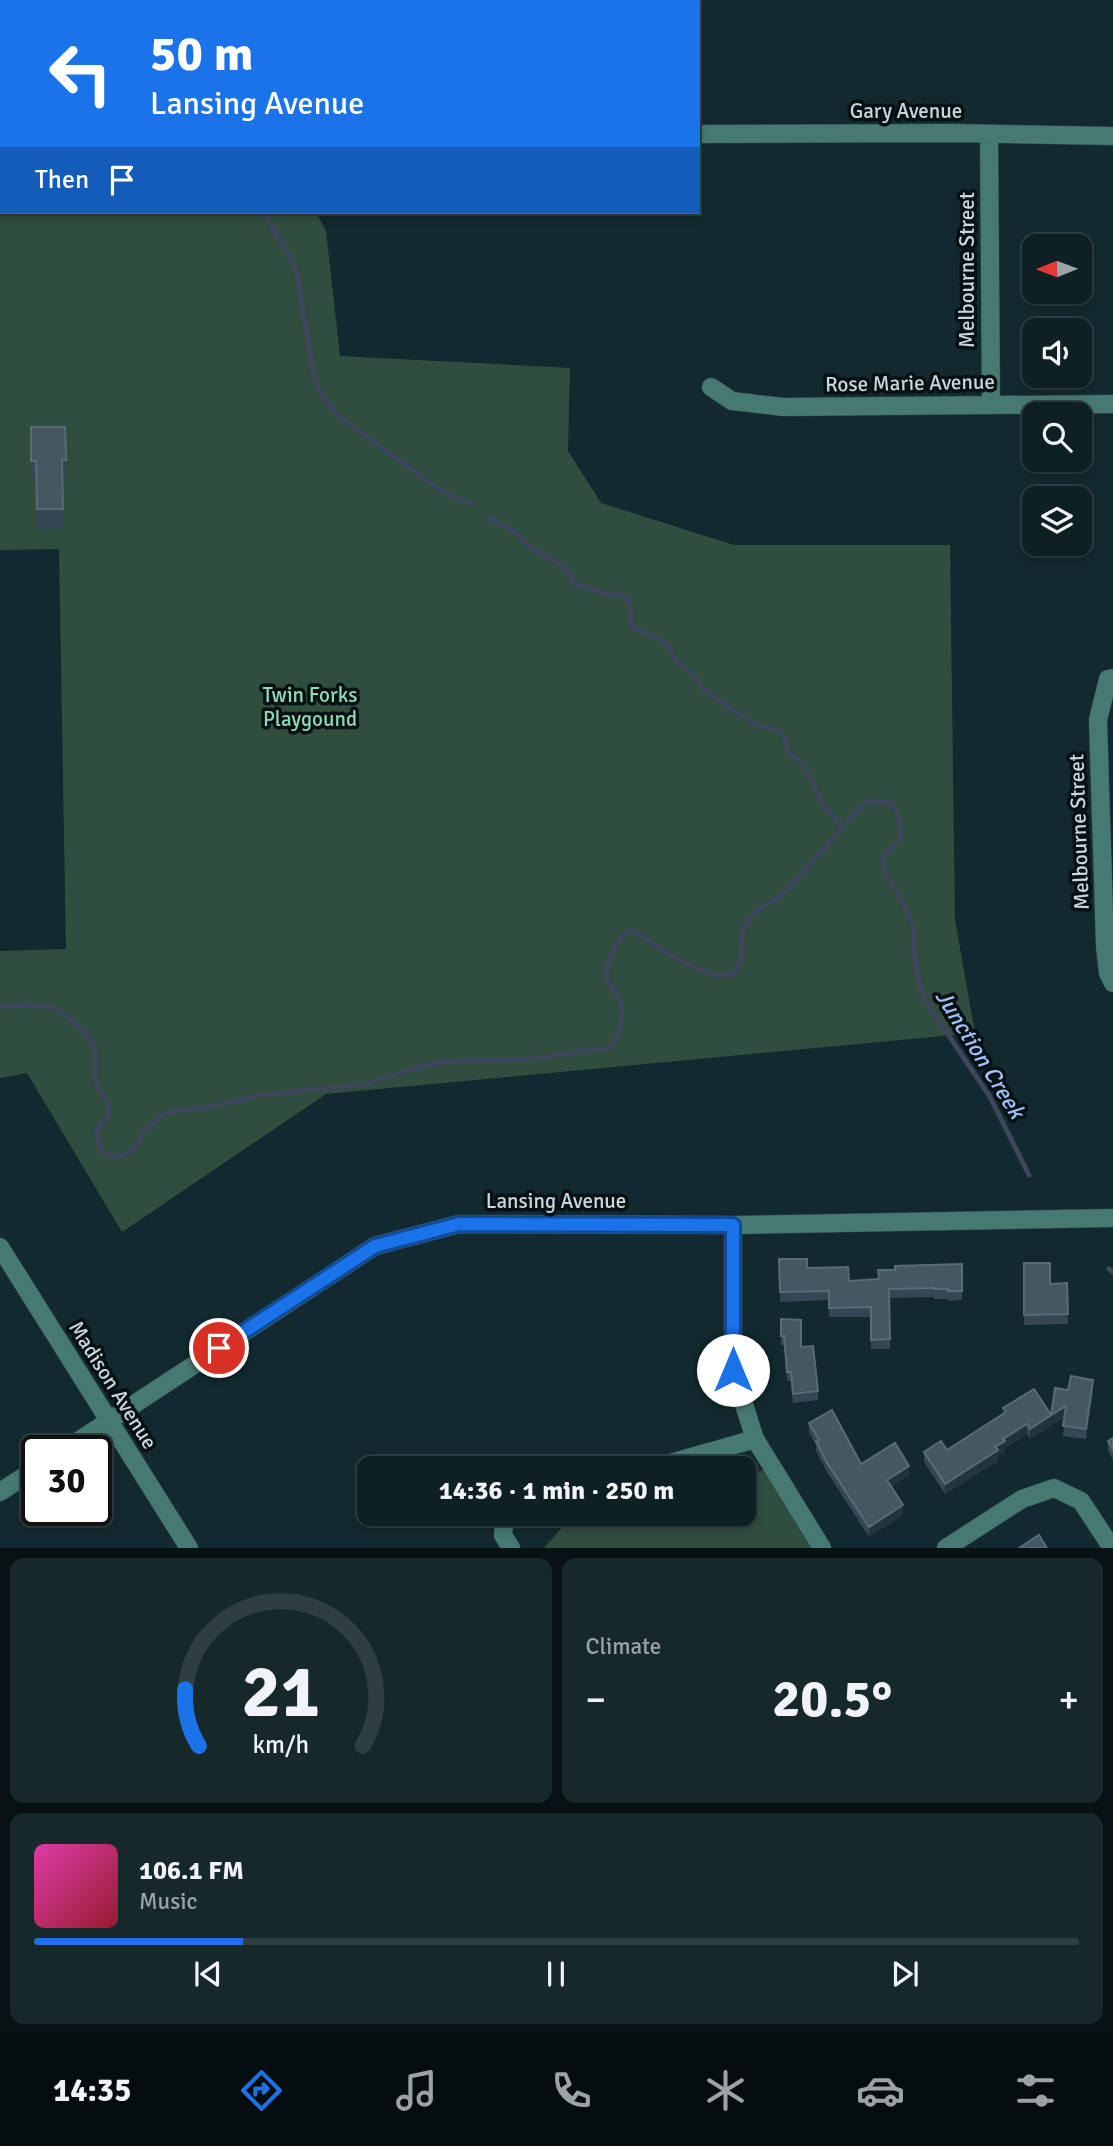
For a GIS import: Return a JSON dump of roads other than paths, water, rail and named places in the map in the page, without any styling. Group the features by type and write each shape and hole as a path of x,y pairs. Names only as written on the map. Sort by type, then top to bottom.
{"street":[{"name":"Gary Avenue","path":"700,134 954,133 1113,136"},
{"name":"Melbourne Street","path":"989,135 990,404"},
{"name":"Rose Marie Avenue","path":"711,387 732,401 783,407 1113,404"},
{"name":"Melbourne Street","path":"1111,679 1098,720 1108,973 1113,983"},
{"name":"Lansing Avenue","path":"86,1435 375,1246 459,1224 733,1225 1113,1218"},
{"path":"733,1225 733,1370 755,1439 822,1548"},
{"name":"Madison Avenue","path":"0,1247 189,1548"},
{"path":"695,1456 755,1439"},
{"path":"0,1492 21,1478"},
{"path":"946,1548 1022,1499 1054,1488 1082,1501 1112,1548"},
{"path":"504,1526 503,1535 512,1548"}],"waterway":[{"name":"Junction Creek","path":"265,214 296,269 314,376 320,392 335,413 440,490 473,504"},
{"name":"Junction Creek","path":"487,518 519,535 526,544 564,567 577,585 611,595 622,595 630,602 634,628 667,643 677,663 691,673 702,687 759,726 778,730 785,737 787,751 798,759 815,786 821,803 843,827"},
{"path":"0,1007 28,1005 55,1008 92,1042 96,1054 96,1083 109,1108 96,1132 99,1145 105,1154 113,1156 134,1149 145,1131 164,1113 209,1107 263,1095 368,1084 408,1070 444,1062 530,1059 612,1047 618,1035 622,1014 617,994 608,982 607,969 614,948 626,932 634,931 668,954 696,968 710,973 734,974 740,960 743,932 750,918 785,892 866,802 879,801 893,804 900,819 899,842 886,852 883,863 885,872 914,927 914,951 921,994 990,1097 1029,1175"},
{"name":"Junction Creek","path":"1109,1269 1113,1272"}],"park label":[{"name":"Twin Forks Playgound","path":"310,707"}]}
